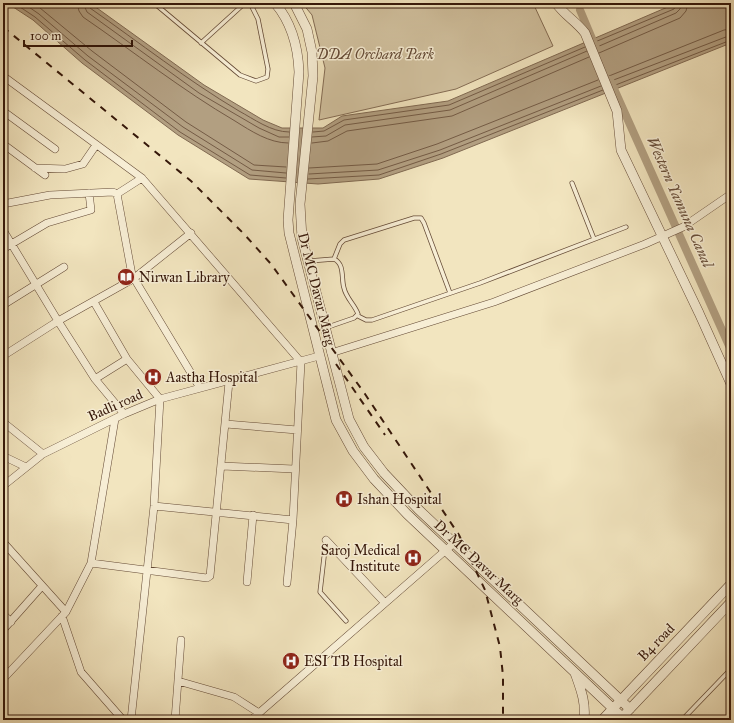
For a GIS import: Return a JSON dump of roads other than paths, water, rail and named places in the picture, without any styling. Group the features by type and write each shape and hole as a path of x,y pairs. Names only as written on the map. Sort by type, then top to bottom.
{"street":[{"name":"Dr MC Davar Marg","path":"275,3 292,29 298,54 299,72 289,204 289,233 336,420 353,451 374,479 446,550 614,708 621,718"},
{"path":"294,3 307,29 312,52 313,76 300,204 302,238 324,328 349,419 364,447 384,473 454,543 630,709"},
{"path":"556,3 567,16 580,26 585,33 615,104 620,133 620,144 624,158 731,384"},
{"path":"3,76 142,178 301,362 294,469 293,520 287,583"},
{"path":"3,111 55,149"},
{"path":"3,144 45,175"},
{"path":"35,168 65,169 83,164 96,145"},
{"path":"117,194 142,178"},
{"path":"3,204 50,195 113,192 117,194"},
{"path":"3,250 47,223 91,210 89,193"},
{"path":"117,194 133,279 200,388"},
{"path":"331,353 494,302 645,244 683,227 731,194"},
{"path":"3,230 35,285 95,379 124,414"},
{"path":"3,356 58,322 133,279 191,233"},
{"path":"294,256 308,258"},
{"path":"3,305 64,267"},
{"path":"94,302 127,359 160,399 154,506 131,720"},
{"name":"Badli road","path":"3,486 43,454 115,418 160,399 229,382 319,356"},
{"path":"95,379 127,359"},
{"path":"91,564 207,578 210,576 222,466 229,382"},
{"path":"3,679 64,614 91,564 115,418"},
{"path":"3,422 43,454"},
{"path":"226,424 297,430"},
{"path":"3,456 26,468"},
{"path":"222,466 294,469"},
{"path":"154,506 217,511 293,520"},
{"path":"247,582 253,515"},
{"path":"326,540 385,603"},
{"path":"3,542 42,586 64,614 81,672 123,720"},
{"path":"251,720 454,543"},
{"name":"B4 road","path":"602,720 731,584"},
{"path":"3,630 42,586"},
{"name":"B4 road","path":"621,718 731,602"},
{"path":"3,614 11,622"},
{"path":"175,720 181,640"},
{"path":"573,670 583,694 585,707 584,720"},
{"path":"178,680 234,697 259,713"}],"lane":[{"path":"154,3 201,44 240,75 248,79 264,79 268,74 268,69 258,19 250,3"},
{"path":"201,44 245,3"},
{"path":"572,183 594,239"},
{"path":"334,259 340,244 344,240 414,218 421,218 450,293"},
{"path":"324,328 358,316 366,320 372,320 450,293 626,227"},
{"path":"308,258 334,259 340,263 345,292 357,310 358,316"},
{"path":"326,540 320,592 346,621"},
{"path":"682,720 731,669"}],"water":[{"path":"7,3 90,3 204,85 263,120 282,128 323,128 342,116 448,101 677,3 731,3 731,43 443,158 379,179 318,184 249,179 178,135 82,63 33,20"}],"waterway":[{"name":"Western Yamuna Canal","path":"577,3 580,10"},
{"path":"580,10 596,48"},
{"name":"Western Yamuna Canal","path":"610,80 731,350"}],"railway":[{"path":"3,27 191,181 244,234 271,264 365,394 459,535 485,590 500,647 503,676 503,720"},
{"path":"336,364 385,435"}],"place":[{"name":"Nirwan Library","path":"126,277"},
{"name":"Aastha Hospital","path":"153,377"},
{"name":"Ishan Hospital","path":"344,499"},
{"name":"Saroj Medical Institute","path":"413,558"},
{"name":"ESI TB Hospital","path":"291,661"}],"park label":[{"name":"DDA Orchard Park","path":"375,54"}]}
